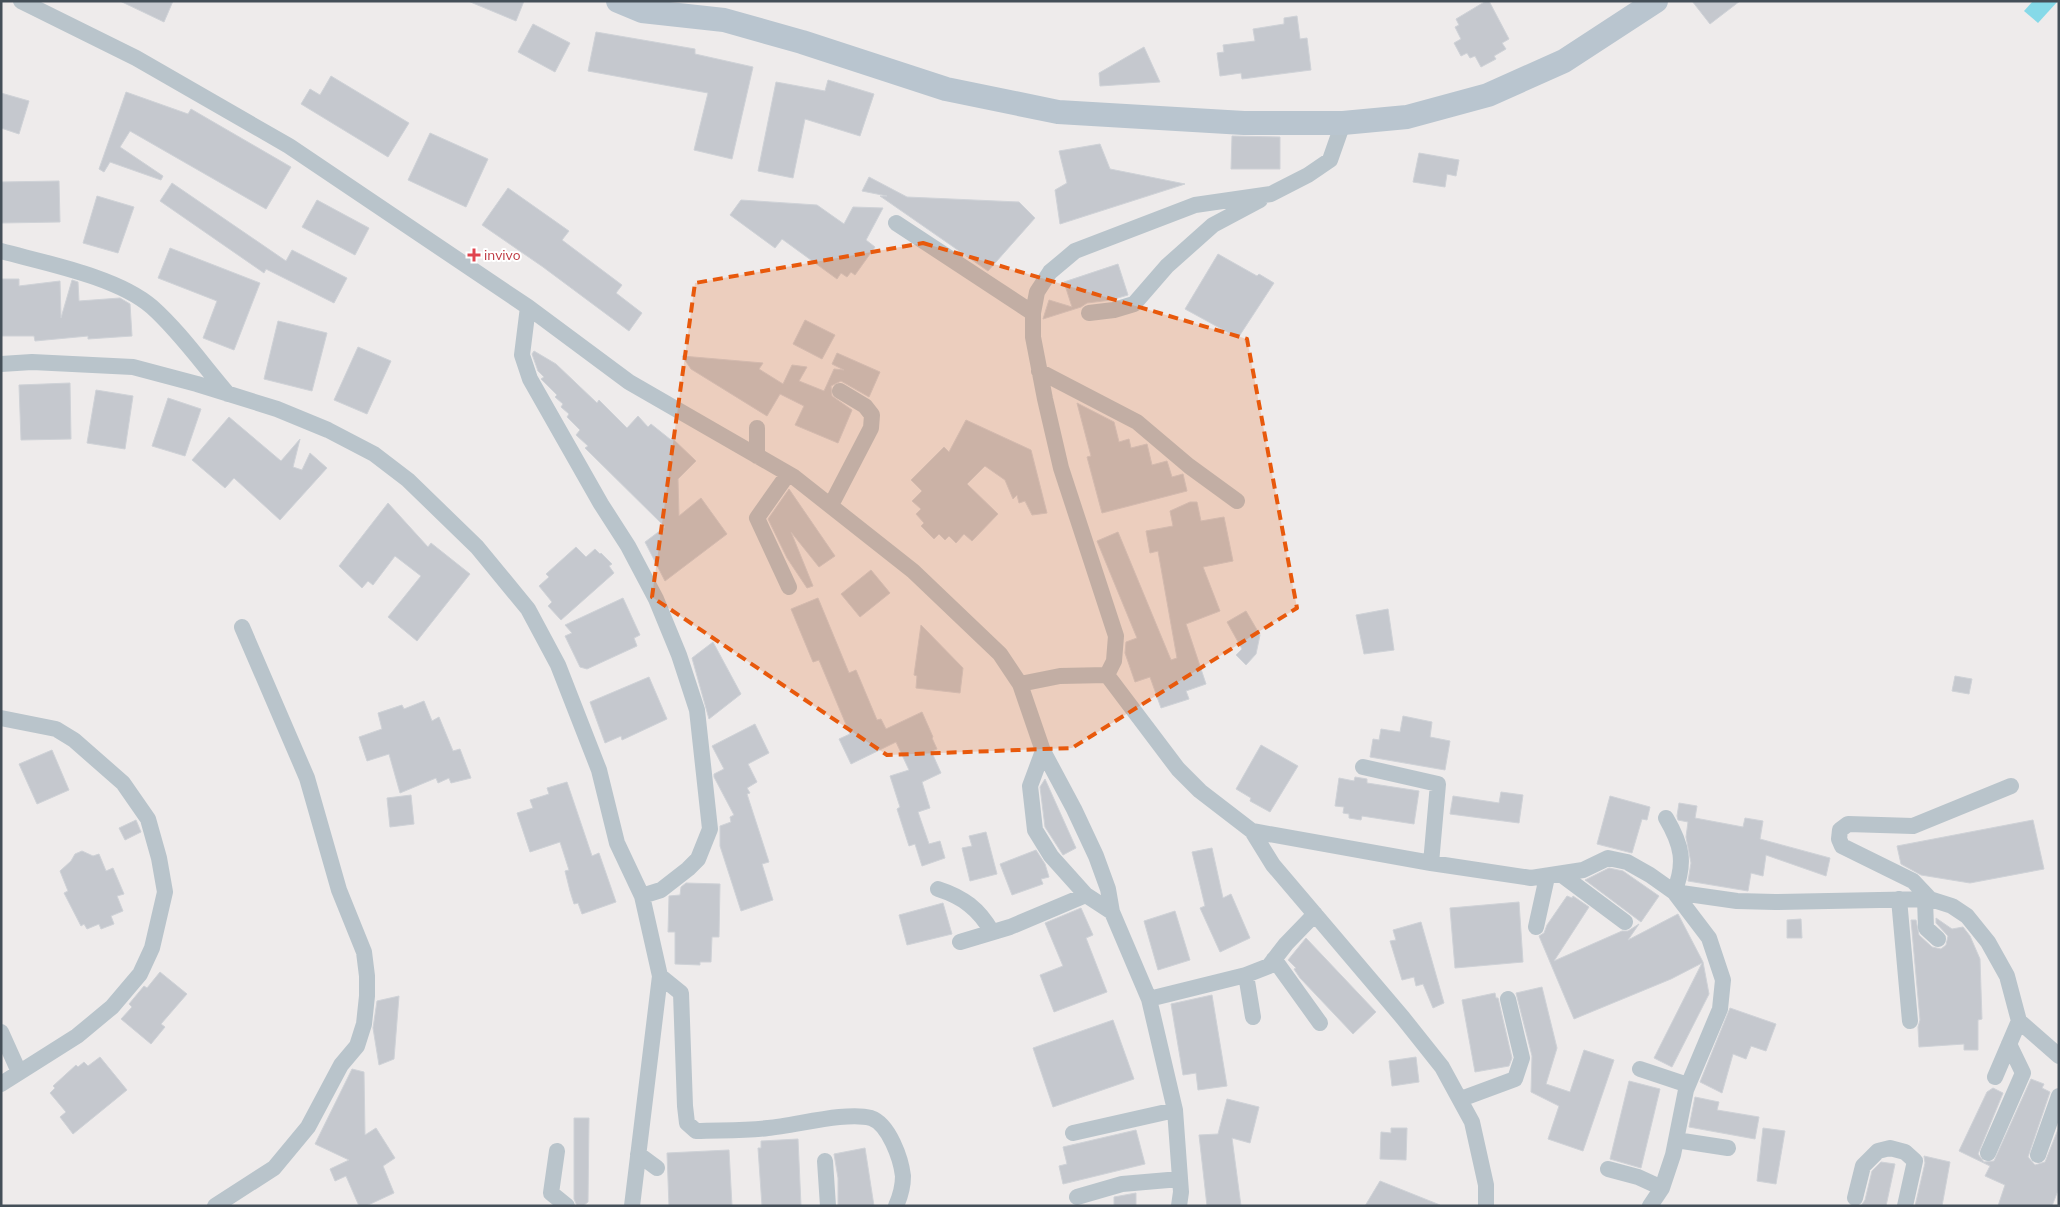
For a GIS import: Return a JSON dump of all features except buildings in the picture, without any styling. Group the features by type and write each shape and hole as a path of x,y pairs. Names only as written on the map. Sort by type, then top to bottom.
{"main road":[{"path":"618,1 642,11 724,20 802,42 946,89 1058,112 1244,123 1343,123 1406,117 1488,95 1564,61 1656,1"}],"street":[{"path":"21,1 136,58 244,118 323,168 528,307 629,382 788,474 831,505 913,570 1000,654 1020,684 1043,751 1074,809 1096,856 1108,889 1112,912 1149,999 1175,1110 1181,1196 1122,1184 1076,1197"},
{"path":"1089,313 1114,310 1134,304 1167,266 1213,225 1330,160 1343,123"},
{"path":"1108,675 1114,661 1116,636 1061,468 1033,337 1033,313 1037,292 1050,272 1075,251 1195,204 1271,194"},
{"path":"896,223 1033,313"},
{"path":"1,251 94,277 135,295 151,306 228,394"},
{"path":"528,307 522,355 530,379 601,504 628,546 656,599 680,655 697,710 710,830 698,859 688,869 661,890 642,896"},
{"path":"1,364 32,362 133,367 228,394 302,420 374,454 408,480 477,547 528,608 558,665 599,770 617,843 642,896 660,976 632,1206"},
{"path":"1039,371 1137,422 1188,466 1237,501"},
{"path":"831,505 871,428 872,415 865,406 840,391"},
{"path":"757,428 757,456"},
{"path":"788,474 758,518 789,587"},
{"path":"215,1206 274,1168 308,1127 341,1065 357,1046 364,1024 368,976 364,952 339,890 308,778 242,627"},
{"path":"1020,684 1060,676 1108,675"},
{"path":"1108,675 1178,769 1200,791 1252,831 1273,865 1442,1067 1472,1122 1486,1185 1486,1206"},
{"path":"1,718 56,729 74,740 122,783 148,819 159,858 165,892 152,948 140,974 112,1007 77,1036 1,1084"},
{"path":"1043,751 1030,786 1035,830 1051,856 1086,895 1112,912"},
{"path":"1364,767 1438,784 1431,863"},
{"path":"1938,939 1926,928 1928,899 1913,881 1842,846 1839,839 1840,830 1848,824 1912,826 2011,786"},
{"path":"1666,818 1680,851 1681,874 1674,892"},
{"path":"1252,831 1431,863 1531,878 1554,876 1583,870 1608,858 1627,862 1674,892 1709,938 1724,980 1720,1009 1688,1085 1673,1155 1662,1188 1650,1206"},
{"path":"1554,876 1624,922"},
{"path":"1536,927 1554,876"},
{"path":"938,888 955,894 973,906 992,932"},
{"path":"1674,892 1738,901 1928,899 1952,906 1967,916 1988,942 2007,976 2019,1021 2059,1056"},
{"path":"960,942 992,932 1086,895"},
{"path":"1900,899 1910,1021"},
{"path":"1149,999 1246,975 1269,966 1286,944 1315,914"},
{"path":"1274,959 1320,1023"},
{"path":"1246,975 1253,1017"},
{"path":"660,976 681,993 687,1123 696,1131 767,1128 836,1118 872,1119 886,1130 894,1143 903,1176 896,1206"},
{"path":"1461,1099 1515,1079 1522,1058 1508,999"},
{"path":"1995,1077 2019,1021"},
{"path":"1,1032 19,1072"},
{"path":"1988,1153 2023,1073 2009,1044"},
{"path":"1640,1069 1688,1085"},
{"path":"2038,1155 2059,1096"},
{"path":"1073,1133 1175,1110"},
{"path":"1676,1140 1728,1148"},
{"path":"1855,1198 1863,1166 1878,1152 1890,1148 1905,1152 1915,1161 1905,1206"},
{"path":"557,1151 551,1193 567,1206"},
{"path":"638,1154 657,1168"},
{"path":"826,1161 828,1206"},
{"path":"1608,1169 1638,1177 1662,1188"}],"highlighted area":[{"path":"923,243 1247,339 1297,608 1072,748 887,755 652,597 695,283"}],"water":[{"path":"2033,1 2058,1 2038,23 2024,11"}],"place":[{"name":"invivo","path":"474,255"}]}
